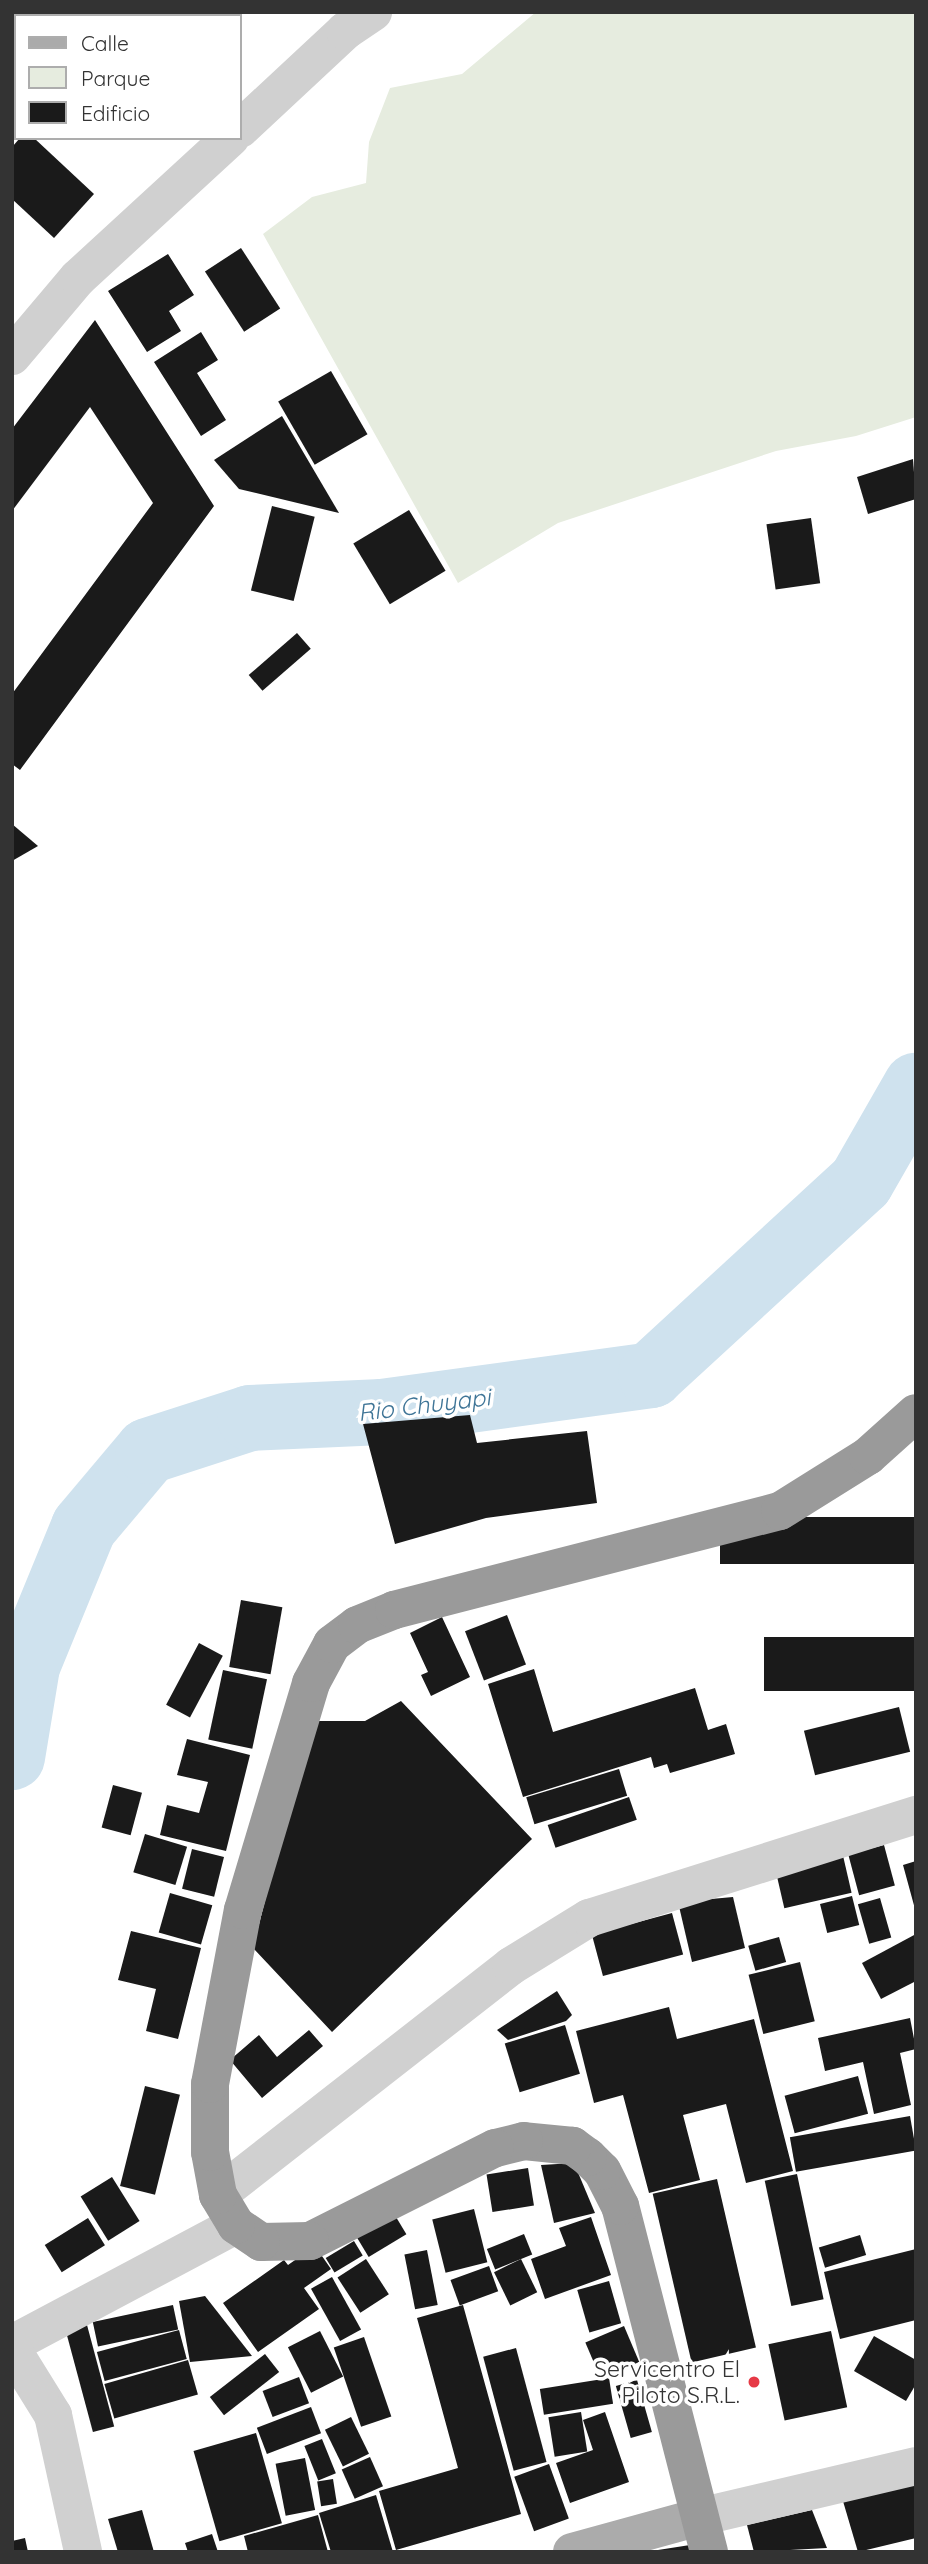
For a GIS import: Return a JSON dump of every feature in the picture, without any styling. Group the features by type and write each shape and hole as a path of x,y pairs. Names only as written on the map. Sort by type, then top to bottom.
{"highway":[{"path":"704,2535 620,2206 602,2171 573,2146 524,2141 495,2148 310,2241 261,2242 227,2210 210,2152 210,2084 243,1910 311,1683 332,1644 357,1625 394,1610 780,1511 868,1456 916,1413"}],"main road":[{"path":"572,2552 704,2535"}],"street":[{"path":"242,127 345,31 373,12"},
{"path":"12,356 78,278 228,140"},
{"path":"83,2552 53,2415 12,2347 227,2210 511,1966 589,1918 916,1815"},
{"path":"704,2535 916,2466"}],"green space":[{"path":"536,12 916,12 916,417 856,436 776,451 558,523 458,583 263,234 312,197 366,183 369,142 390,88 462,74"}],"building":[{"path":"23,12 81,12 50,14 21,14"},
{"path":"14,19 14,68 12,68"},
{"path":"18,140 36,140 94,194 54,238 12,199 12,147"},
{"path":"241,248 280,308 244,332 205,271"},
{"path":"168,254 194,295 169,311 181,331 147,352 108,291"},
{"path":"95,320 214,506 20,770 12,764 12,694 153,503 90,407 12,511 12,429"},
{"path":"201,332 218,360 197,373 226,420 201,436 154,362"},
{"path":"331,371 368,434 315,465 278,402"},
{"path":"282,416 339,513 239,489 214,460"},
{"path":"913,459 916,499 868,514 857,477"},
{"path":"272,506 315,517 294,601 251,590"},
{"path":"409,510 446,571 390,604 353,543"},
{"path":"811,518 820,583 776,590 766,524"},
{"path":"297,633 311,649 262,691 249,675"},
{"path":"12,824 38,846 12,861"},
{"path":"470,1415 477,1443 587,1431 597,1503 486,1518 395,1544 363,1424"},
{"path":"720,1517 916,1517 916,1564 720,1564"},
{"path":"241,1600 282,1607 271,1674 229,1667"},
{"path":"507,1615 526,1664 484,1681 465,1631"},
{"path":"442,1617 470,1677 431,1696 421,1675 428,1672 410,1633"},
{"path":"764,1637 916,1637 916,1691 764,1691"},
{"path":"199,1643 223,1656 190,1717 166,1705"},
{"path":"534,1669 553,1732 695,1688 708,1730 726,1724 735,1754 670,1773 667,1764 654,1768 651,1757 523,1797 488,1684"},
{"path":"223,1670 267,1679 252,1749 208,1739"},
{"path":"401,1701 532,1839 332,2032 253,1948 311,1721 365,1721"},
{"path":"899,1707 910,1752 815,1775 804,1731"},
{"path":"187,1739 250,1755 226,1851 160,1835 167,1805 199,1813 208,1782 177,1775"},
{"path":"619,1769 627,1796 534,1824 526,1797"},
{"path":"113,1785 142,1793 131,1835 102,1828"},
{"path":"629,1797 637,1820 555,1848 548,1825"},
{"path":"145,1834 187,1847 175,1885 133,1872"},
{"path":"884,1845 895,1886 859,1895 848,1855"},
{"path":"841,1847 852,1893 784,1908 774,1863"},
{"path":"192,1849 224,1857 214,1897 182,1889"},
{"path":"916,1861 916,1909 915,1909 903,1865"},
{"path":"170,1893 212,1905 201,1945 159,1932"},
{"path":"852,1896 859,1925 827,1933 820,1904"},
{"path":"733,1897 745,1948 692,1962 678,1902"},
{"path":"880,1898 891,1937 869,1944 858,1904"},
{"path":"672,1913 683,1955 603,1976 592,1934"},
{"path":"131,1931 201,1948 178,2039 146,2031 156,1989 118,1980"},
{"path":"916,1934 916,1981 881,1999 862,1963"},
{"path":"779,1937 786,1962 755,1971 748,1946"},
{"path":"800,1962 815,2021 763,2034 749,1975"},
{"path":"557,1991 572,2015 566,2021 508,2040 497,2030"},
{"path":"669,2007 677,2039 754,2019 793,2171 746,2183 726,2104 683,2115 700,2180 649,2193 623,2095 594,2103 576,2031"},
{"path":"910,2018 916,2049 900,2053 911,2105 874,2114 863,2062 825,2071 818,2038"},
{"path":"565,2025 580,2074 520,2092 505,2043"},
{"path":"309,2030 323,2046 262,2098 230,2060 259,2035 277,2057"},
{"path":"858,2076 868,2114 795,2133 785,2096"},
{"path":"145,2086 180,2095 155,2195 120,2186"},
{"path":"910,2116 916,2150 796,2172 790,2137"},
{"path":"574,2163 595,2213 554,2223 541,2165"},
{"path":"528,2168 534,2206 492,2212 487,2175"},
{"path":"797,2174 824,2299 791,2306 765,2181"},
{"path":"112,2177 140,2221 108,2241 81,2197"},
{"path":"717,2179 756,2348 692,2362 653,2194"},
{"path":"474,2209 487,2262 446,2273 432,2219"},
{"path":"393,2212 406,2234 369,2257 355,2235"},
{"path":"591,2217 611,2275 545,2299 531,2259 566,2246 559,2228"},
{"path":"88,2218 105,2245 62,2272 45,2245"},
{"path":"524,2234 532,2254 495,2269 487,2249"},
{"path":"860,2235 866,2255 825,2268 819,2248"},
{"path":"354,2241 363,2256 334,2273 326,2258"},
{"path":"315,2246 331,2269 304,2288 319,2309 258,2352 223,2303 284,2260 288,2265"},
{"path":"916,2249 916,2320 840,2339 824,2272"},
{"path":"427,2250 438,2305 415,2309 404,2254"},
{"path":"366,2259 389,2294 360,2313 337,2278"},
{"path":"521,2259 537,2292 510,2305 494,2272"},
{"path":"489,2266 498,2291 460,2305 450,2280"},
{"path":"332,2277 361,2329 340,2341 311,2289"},
{"path":"609,2281 621,2323 589,2332 577,2290"},
{"path":"205,2296 252,2356 190,2362 179,2301"},
{"path":"173,2305 178,2329 98,2347 93,2322"},
{"path":"463,2305 521,2514 396,2550 379,2491 458,2468 417,2318"},
{"path":"87,2325 114,2426 93,2432 66,2331"},
{"path":"624,2326 639,2362 601,2378 585,2342"},
{"path":"179,2330 187,2359 105,2381 97,2352"},
{"path":"320,2331 343,2376 311,2393 288,2347"},
{"path":"831,2331 847,2407 785,2421 768,2344"},
{"path":"874,2336 916,2360 916,2384 906,2401 854,2371"},
{"path":"364,2337 391,2416 361,2427 334,2347"},
{"path":"516,2348 547,2462 514,2471 483,2357"},
{"path":"265,2354 279,2372 224,2415 210,2397"},
{"path":"188,2360 198,2395 114,2419 104,2384"},
{"path":"299,2377 309,2403 273,2417 263,2391"},
{"path":"609,2378 613,2404 544,2415 540,2389"},
{"path":"637,2380 652,2432 631,2438 616,2386"},
{"path":"311,2407 321,2433 267,2454 257,2428"},
{"path":"581,2412 587,2452 555,2457 548,2417"},
{"path":"605,2412 629,2482 570,2503 556,2463 593,2450 583,2420"},
{"path":"351,2417 369,2454 343,2467 325,2430"},
{"path":"256,2433 282,2523 219,2541 194,2451"},
{"path":"322,2439 336,2473 318,2480 304,2446"},
{"path":"370,2457 383,2486 355,2499 342,2470"},
{"path":"305,2458 315,2510 286,2516 276,2464"},
{"path":"549,2464 569,2519 534,2531 514,2477"},
{"path":"916,2470 916,2538 858,2552 840,2491"},
{"path":"333,2479 337,2504 321,2506 317,2482"},
{"path":"376,2495 393,2552 331,2552 319,2513"},
{"path":"142,2510 154,2552 118,2552 108,2519"},
{"path":"812,2510 827,2548 754,2552 747,2525"},
{"path":"318,2515 328,2552 248,2552 244,2536"},
{"path":"212,2534 218,2552 188,2552 185,2543"},
{"path":"25,2538 28,2552 12,2552 12,2541"},
{"path":"690,2545 692,2552 658,2552 658,2550"}],"waterway":[{"name":"Rio Chuyapi","path":"12,1757 27,1666 84,1527 148,1451 250,1418 382,1412 651,1375 861,1182 916,1086"}],"place":[{"name":"Servicentro El Piloto S.R.L.","path":"754,2382"}]}
